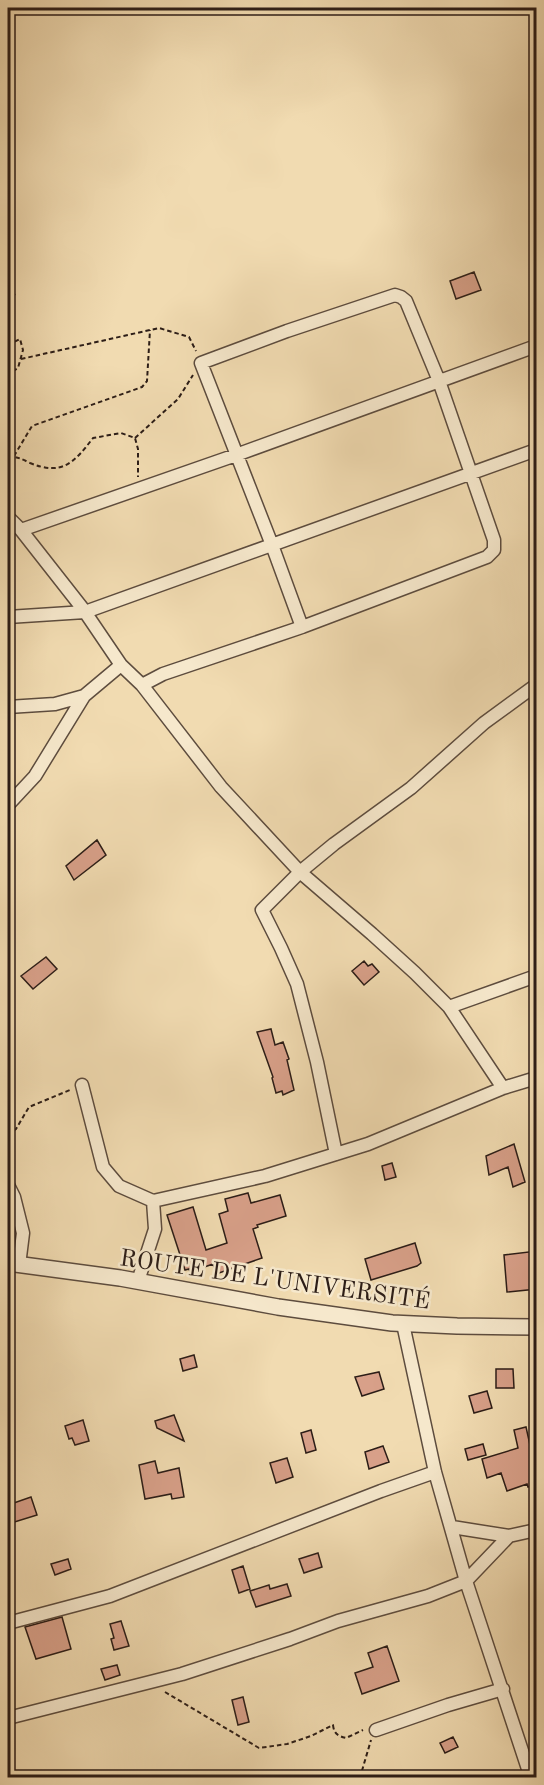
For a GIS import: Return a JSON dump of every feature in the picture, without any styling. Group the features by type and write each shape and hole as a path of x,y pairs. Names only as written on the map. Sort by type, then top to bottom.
{"street":[{"path":"142,685 164,674 302,627 487,558 494,550 494,540 439,381 406,301 395,295 201,363 302,627"},
{"path":"21,530 537,346"},
{"path":"8,617 85,612 537,450"},
{"path":"8,517 21,530 85,612 121,665 142,685 221,786 300,872 381,942 449,1006 503,1088"},
{"path":"8,805 35,776 84,696 121,665"},
{"path":"336,1154 317,1062 297,984 262,910 300,872 334,844 411,788 484,723 537,685"},
{"path":"8,707 55,704 84,696"},
{"path":"449,1006 537,976"},
{"path":"82,1085 103,1167 119,1186 153,1201 265,1176 368,1144 503,1088 537,1078"},
{"path":"8,1185 14,1197 23,1233 13,1264"},
{"path":"138,1281 155,1229 153,1201"},
{"name":"ROUTE DE L'UNIVERSITÉ","path":"13,1264 138,1281 278,1307 403,1324 537,1327"},
{"path":"403,1324 435,1472 480,1627 503,1689 531,1778"},
{"path":"8,1623 110,1596 435,1472"},
{"path":"452,1527 509,1536 537,1530"},
{"path":"8,1718 182,1674 338,1621 428,1596 466,1581 509,1536"},
{"path":"376,1730 503,1689"}],"path":[{"path":"8,312 15,293"},
{"path":"21,358 159,328 189,337 201,363 178,399 135,438"},
{"path":"14,456 32,426 142,387 147,381 150,330"},
{"path":"8,345 20,339 23,350 18,368 8,374"},
{"path":"8,457 14,456 44,469 61,467 77,459 93,438 121,433 135,438"},
{"path":"135,438 138,448 137,484"},
{"path":"8,1135 16,1129 29,1107 82,1085"},
{"path":"148,1683 259,1748 287,1744 333,1725 333,1731 338,1736 346,1738 361,1730 376,1730 365,1757 362,1778"}],"building":[{"path":"474,272 481,290 456,299 450,281"},
{"path":"97,840 106,855 74,880 66,866"},
{"path":"46,957 57,969 33,989 21,976"},
{"path":"364,961 368,966 372,964 379,972 364,985 352,971"},
{"path":"271,1029 275,1045 283,1042 289,1059 287,1060 294,1090 283,1095 282,1091 276,1093 273,1077 257,1032"},
{"path":"514,1144 525,1182 513,1187 508,1167 489,1175 486,1156"},
{"path":"392,1163 396,1177 385,1180 382,1166"},
{"path":"248,1193 251,1203 280,1195 286,1216 257,1225 258,1227 253,1229 262,1258 216,1274 213,1264 190,1272 189,1269 185,1270 167,1215 193,1207 206,1250 227,1243 219,1214 228,1211 225,1199"},
{"path":"415,1243 421,1263 371,1280 365,1259"},
{"path":"537,1251 537,1289 507,1292 504,1255"},
{"path":"194,1355 197,1367 183,1371 180,1359"},
{"path":"496,1369 513,1369 514,1388 496,1388"},
{"path":"379,1372 384,1389 362,1396 355,1377"},
{"path":"487,1391 492,1408 474,1413 469,1396"},
{"path":"174,1415 184,1441 157,1428 155,1421"},
{"path":"83,1420 89,1441 75,1445 72,1438 69,1439 65,1426"},
{"path":"526,1427 532,1454 537,1461 537,1484 528,1487 527,1484 507,1491 501,1473 487,1478 482,1459 518,1448 514,1430"},
{"path":"311,1430 316,1450 306,1453 301,1433"},
{"path":"483,1444 486,1455 468,1460 465,1449"},
{"path":"383,1446 389,1462 369,1469 365,1452"},
{"path":"287,1458 293,1477 276,1483 270,1463"},
{"path":"155,1461 158,1473 179,1468 184,1497 172,1499 171,1494 145,1499 139,1465"},
{"path":"31,1497 37,1515 8,1524 8,1505"},
{"path":"318,1553 322,1567 304,1573 299,1559"},
{"path":"68,1559 71,1569 55,1575 51,1564"},
{"path":"243,1566 250,1589 239,1593 232,1570"},
{"path":"287,1584 291,1596 256,1607 250,1591 269,1585 270,1589"},
{"path":"62,1617 71,1649 36,1659 25,1627"},
{"path":"121,1621 129,1646 114,1650 111,1639 114,1638 110,1624"},
{"path":"387,1646 399,1681 362,1694 355,1673 373,1667 368,1653"},
{"path":"117,1665 120,1675 105,1680 101,1669"},
{"path":"243,1697 249,1722 238,1725 232,1700"},
{"path":"453,1737 458,1747 445,1753 440,1743"}]}
